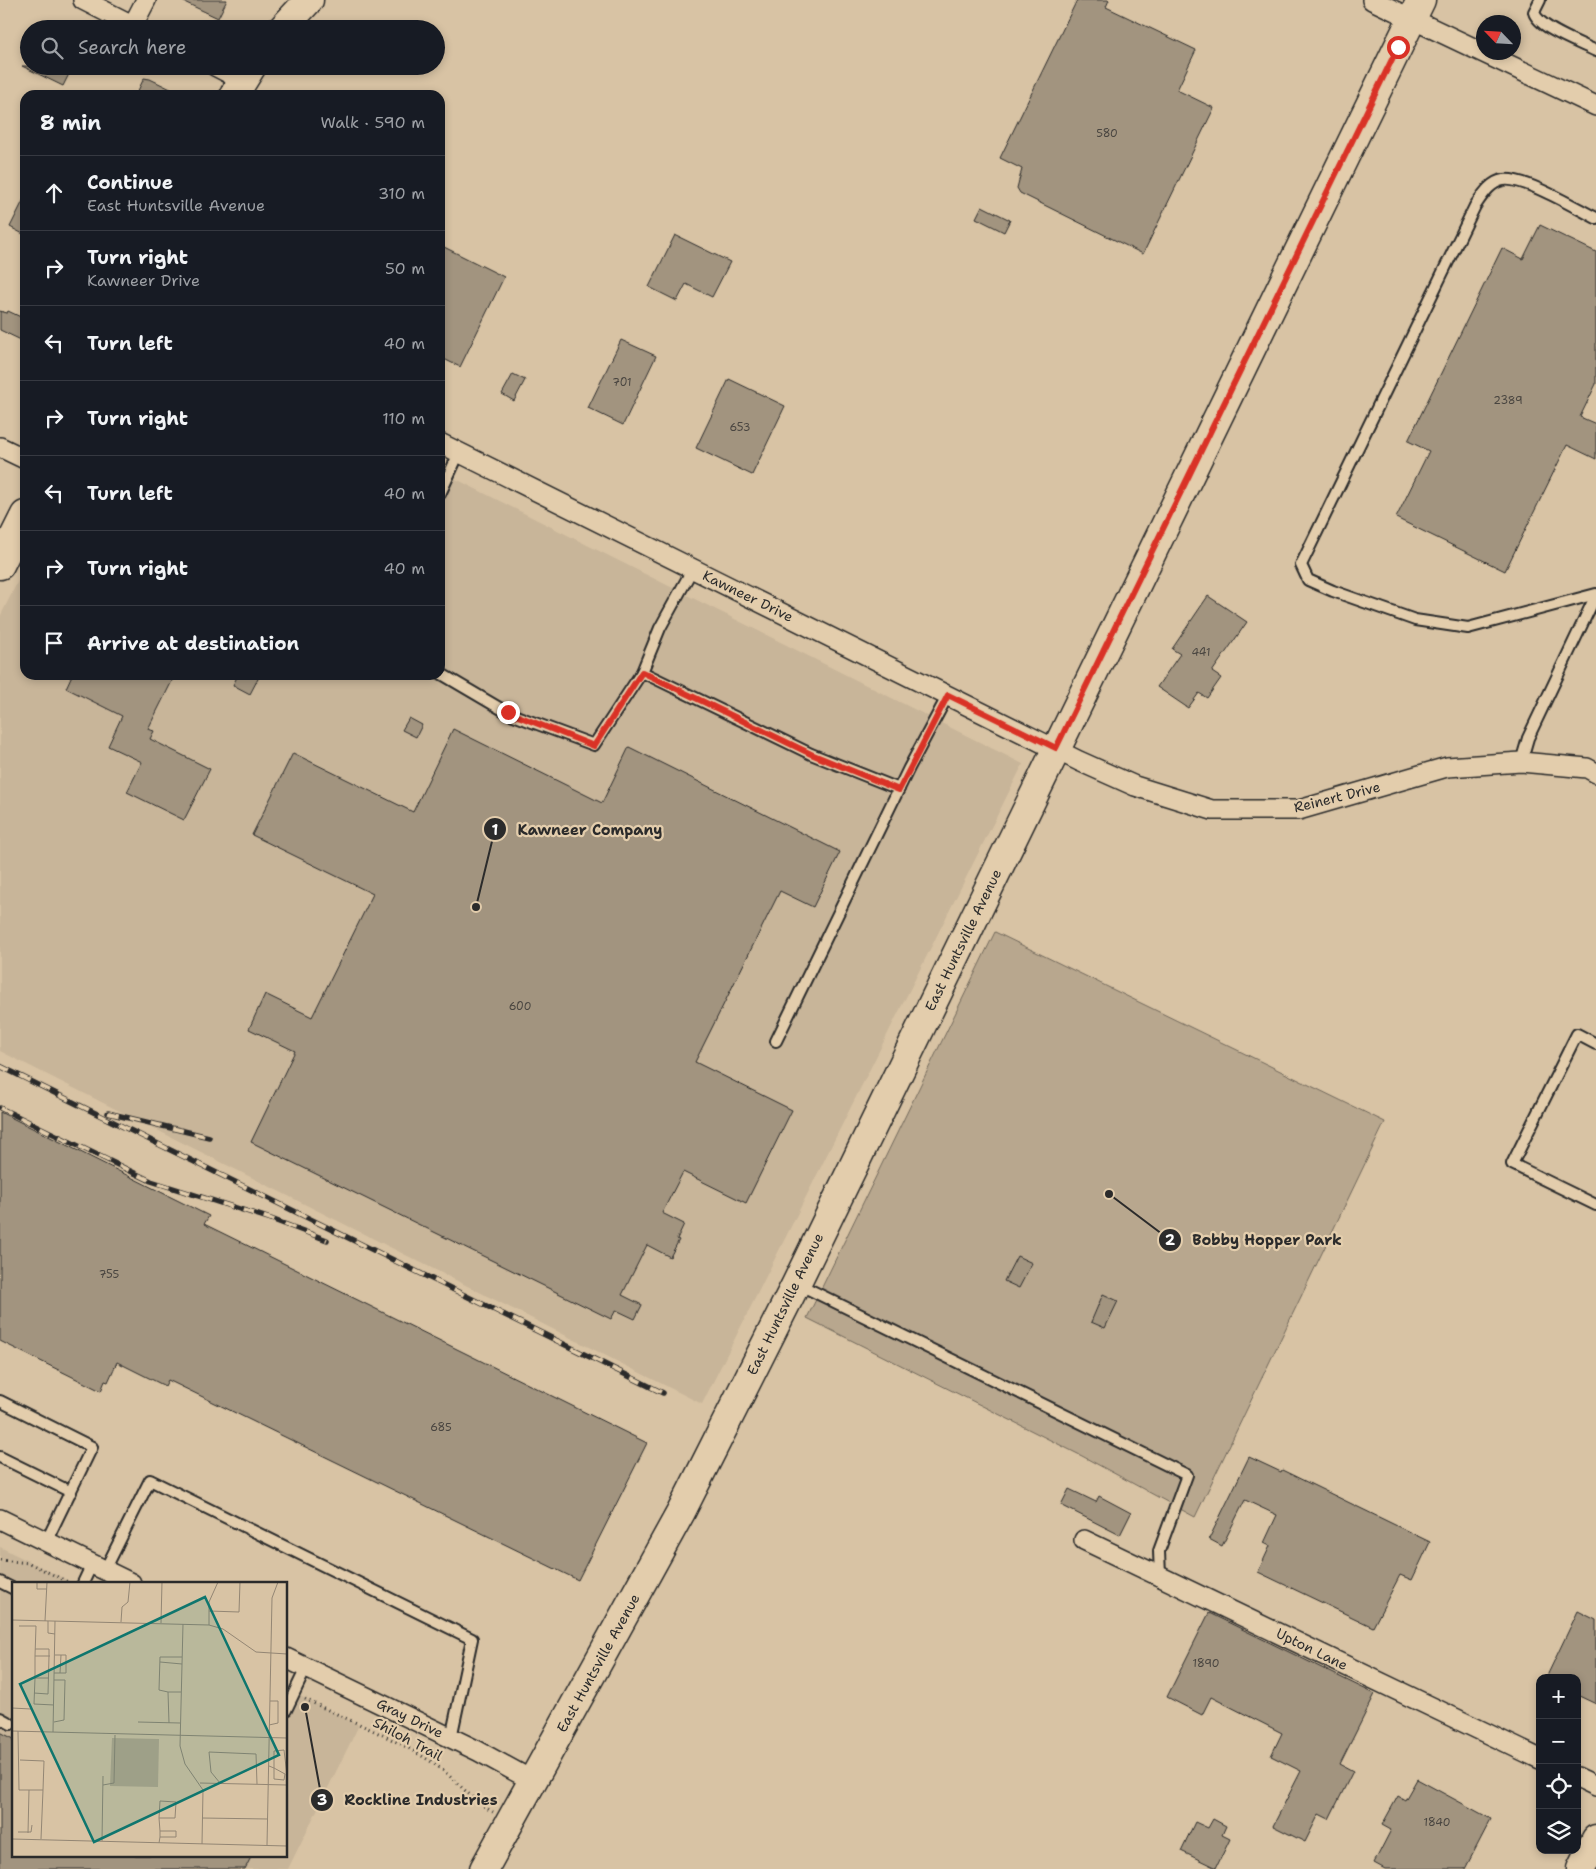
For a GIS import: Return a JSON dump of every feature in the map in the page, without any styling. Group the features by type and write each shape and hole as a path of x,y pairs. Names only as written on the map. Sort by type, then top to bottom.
{"main road":[{"path":"290,20 309,0"},
{"name":"East Huntsville Avenue","path":"484,1869 681,1512 796,1284 1416,9"},
{"path":"0,565 20,525"},
{"path":"1581,1869 1596,1840"}],"street":[{"path":"83,0 122,20"},
{"path":"139,20 146,0"},
{"path":"1372,0 1416,9 1596,106"},
{"path":"0,446 20,456"},
{"name":"Kawneer Drive","path":"445,446 1056,748"},
{"name":"Reinert Drive","path":"1056,748 1079,761 1134,786 1212,810 1299,810 1447,767 1521,762 1587,768 1596,772"},
{"path":"0,1519 129,1582"},
{"name":"Upton Lane","path":"1084,1540 1536,1757"},
{"name":"Gray Drive","path":"288,1659 451,1738 533,1781"},
{"path":"1581,1779 1596,1786"}],"lane":[{"path":"1540,0 1534,12 1535,17 1544,25 1596,51"},
{"path":"1596,218 1519,180 1502,180 1490,186 1471,215 1301,565 1308,580 1332,591 1415,620 1468,628 1596,594"},
{"path":"445,483 459,453"},
{"path":"445,676 508,712 594,746 642,672 660,628 693,568"},
{"path":"1521,762 1528,738 1596,594"},
{"path":"642,672 811,754 899,790"},
{"path":"776,1041 899,790 948,695"},
{"path":"1596,1044 1577,1034 1512,1164 1596,1205"},
{"path":"796,1284 1187,1475 1159,1551 1160,1576"},
{"path":"0,1401 92,1447 46,1542"},
{"path":"0,1457 71,1492"},
{"path":"84,1582 99,1567 150,1480 472,1639 451,1738"},
{"path":"0,1582 12,1588"},
{"path":"288,1706 306,1668"},
{"path":"0,1718 12,1723"}],"path":[{"path":"0,1560 29,1563 68,1582"},
{"name":"Shiloh Trail","path":"294,1694 434,1764 479,1804 510,1822"}],"shaded area":[{"path":"445,474 1023,764 702,1404 0,1051 0,617 20,577 20,680 445,680"},
{"path":"995,932 1385,1122 1195,1517 1082,1456 807,1318"},
{"path":"0,1547 71,1582 12,1582 12,1856 288,1856 288,1690 359,1725 288,1869 0,1869"}],"building":[{"path":"180,0 227,0 218,18"},
{"path":"1077,0 1109,0 1106,7 1196,50 1177,90 1214,108 1143,254 1020,193 1017,188 1022,169 1000,158"},
{"path":"40,75 68,75 63,86"},
{"path":"144,78 173,90 138,90"},
{"path":"982,206 1010,220 1004,232 976,218"},
{"path":"20,207 20,232 10,227"},
{"path":"1540,225 1596,252 1596,384 1580,417 1596,424 1596,459 1567,445 1505,571 1396,518 1429,451 1408,441 1502,248 1523,259"},
{"path":"675,235 730,262 712,297 686,284 677,301 649,287"},
{"path":"445,248 504,277 460,367 445,360"},
{"path":"0,311 7,313 8,311 20,317 20,340 0,330"},
{"path":"621,340 656,356 623,425 588,408"},
{"path":"513,374 525,380 514,401 502,394"},
{"path":"729,379 785,406 752,475 696,448"},
{"path":"1208,596 1247,622 1212,672 1221,678 1207,698 1199,693 1188,708 1157,687 1180,654 1172,649"},
{"path":"70,680 172,680 148,729 154,731 150,739 210,769 184,820 127,792 142,762 108,746 122,716 66,688"},
{"path":"236,680 257,680 250,694 233,685"},
{"path":"409,718 422,725 416,737 402,730"},
{"path":"453,729 602,803 629,747 840,852 813,907 780,891 695,1062 792,1110 746,1203 683,1172 662,1213 684,1224 677,1239 679,1240 670,1257 647,1245 622,1295 642,1305 635,1319 616,1310 611,1319 251,1142 295,1051 249,1029 265,994 312,1017 373,894 252,835 293,753 413,812"},
{"path":"0,1112 209,1216 204,1224 647,1443 578,1580 168,1380 165,1386 117,1362 108,1382 105,1381 101,1391 0,1341"},
{"path":"1017,1256 1032,1263 1019,1288 1004,1281"},
{"path":"1103,1294 1118,1301 1105,1328 1091,1322"},
{"path":"1249,1457 1281,1472 1282,1470 1430,1542 1412,1580 1400,1575 1373,1627 1258,1572 1270,1546 1264,1543 1277,1515 1245,1500 1222,1546 1209,1539"},
{"path":"1069,1489 1096,1502 1099,1496 1131,1513 1120,1535 1061,1505"},
{"path":"1578,1611 1596,1620 1596,1704 1581,1697 1581,1674 1548,1674"},
{"path":"1209,1613 1375,1694 1340,1764 1353,1771 1329,1819 1319,1814 1305,1842 1273,1826 1301,1771 1271,1756 1282,1733 1211,1697 1202,1715 1167,1697"},
{"path":"0,1732 12,1738 12,1856 252,1856 245,1869 0,1869"},
{"path":"1417,1779 1491,1819 1465,1869 1385,1869 1374,1863 1391,1830 1382,1825 1398,1796 1405,1800"},
{"path":"1213,1819 1226,1826 1222,1835 1230,1839 1216,1868 1181,1851 1195,1822 1208,1828"}],"railway":[{"path":"0,1066 663,1393"},
{"path":"0,1108 151,1181 271,1219 327,1240"},
{"path":"108,1113 209,1137"}],"place":[{"name":"Kawneer Company","path":"476,907"},
{"name":"Bobby Hopper Park","path":"1109,1194"},
{"name":"Rockline Industries","path":"305,1707"}],"route":[{"path":"508,712 594,746 642,672 811,754 899,790 948,695 1056,748 1398,47"}]}
